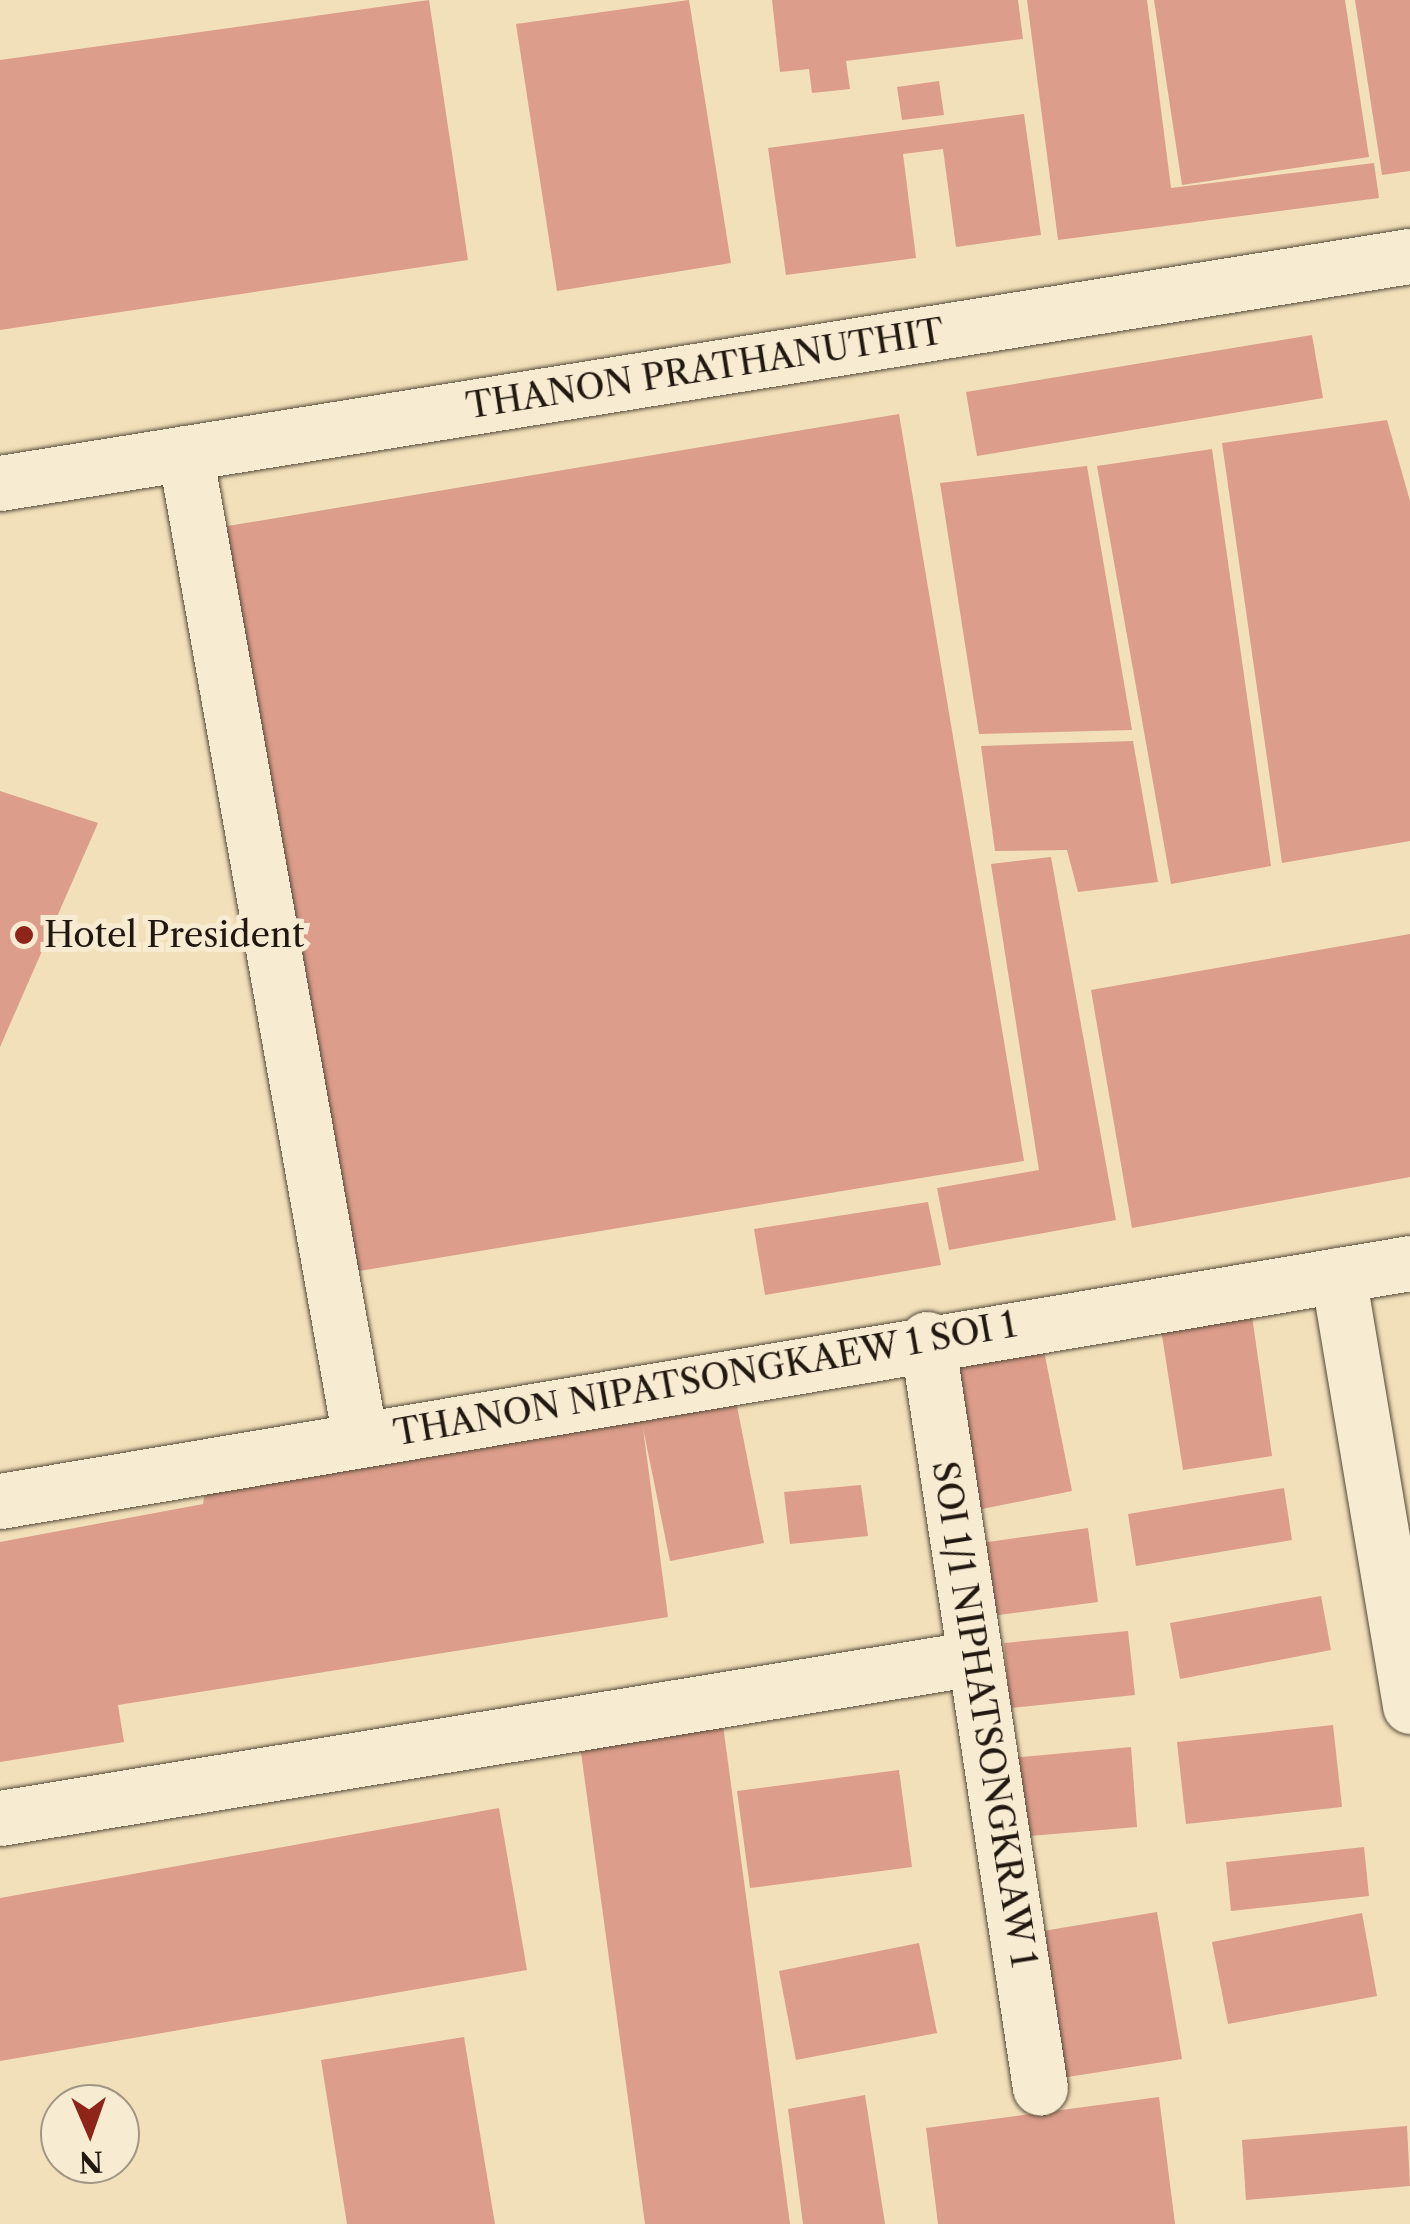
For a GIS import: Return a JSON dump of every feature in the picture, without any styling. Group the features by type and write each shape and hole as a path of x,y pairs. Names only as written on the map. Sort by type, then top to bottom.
{"street":[{"name":"THANON PRATHANUTHIT","path":"0,483 1410,256"},
{"path":"184,453 360,1438"},
{"name":"THANON NIPATSONGKAEW 1 SOI 1","path":"0,1500 928,1339 1410,1263"},
{"path":"1338,1275 1410,1706"},
{"name":"SOI 1/1 NIPHATSONGKRAW 1","path":"928,1339 1040,2088"},
{"path":"0,1818 975,1658"}],"building":[{"path":"429,0 468,260 0,330 0,60"},
{"path":"689,0 731,263 557,291 516,24"},
{"path":"772,0 1018,0 1023,39 846,61 850,89 812,93 809,69 780,72"},
{"path":"1027,0 1147,0 1171,188 1374,163 1379,198 1058,240"},
{"path":"1154,0 1345,0 1369,157 1182,185"},
{"path":"1355,0 1410,0 1410,171 1382,175"},
{"path":"939,81 944,115 902,120 897,87"},
{"path":"1024,114 1041,235 956,247 943,149 903,154 916,258 786,275 768,148"},
{"path":"1312,335 1323,398 977,456 966,392"},
{"path":"899,414 1024,1161 341,1274 216,528"},
{"path":"1387,420 1410,501 1410,841 1282,863 1222,443"},
{"path":"1212,449 1271,866 1171,884 1097,466"},
{"path":"1087,466 1132,730 979,734 940,483"},
{"path":"1133,741 1158,882 1078,892 1067,850 995,851 981,746"},
{"name":"Hotel President","path":"0,791 98,823 0,1047"},
{"path":"1051,857 1116,1220 949,1250 937,1188 1039,1170 991,864"},
{"path":"1410,934 1410,1177 1132,1228 1091,990"},
{"path":"928,1202 941,1265 765,1295 754,1229"},
{"path":"1252,1316 1272,1456 1183,1470 1161,1329"},
{"path":"1041,1336 1072,1491 972,1511 941,1357"},
{"path":"735,1396 764,1543 670,1561 643,1428 668,1617 118,1705 124,1742 0,1762 0,1542 203,1504 207,1479"},
{"path":"861,1485 868,1536 790,1544 784,1492"},
{"path":"1284,1488 1292,1540 1136,1566 1128,1514"},
{"path":"1088,1528 1098,1602 991,1616 981,1543"},
{"path":"1321,1596 1331,1650 1180,1679 1170,1623"},
{"path":"1128,1631 1135,1695 1010,1708 1004,1643"},
{"path":"723,1725 790,2224 645,2224 580,1745"},
{"path":"1333,1725 1342,1807 1186,1824 1177,1742"},
{"path":"1131,1747 1137,1827 1018,1837 1011,1758"},
{"path":"899,1770 912,1867 750,1888 737,1791"},
{"path":"499,1808 527,1970 0,2061 0,1898"},
{"path":"1364,1847 1369,1896 1231,1911 1226,1862"},
{"path":"1157,1912 1182,2059 1055,2079 1031,1933"},
{"path":"1362,1913 1377,1996 1228,2024 1212,1942"},
{"path":"919,1943 937,2033 796,2060 779,1971"},
{"path":"464,2037 495,2224 347,2224 321,2060"},
{"path":"865,2095 885,2224 803,2224 788,2109"},
{"path":"1159,2097 1175,2224 938,2224 926,2128"},
{"path":"1407,2126 1410,2186 1246,2200 1242,2140"}],"place":[{"name":"Hotel President","path":"24,935"}]}
